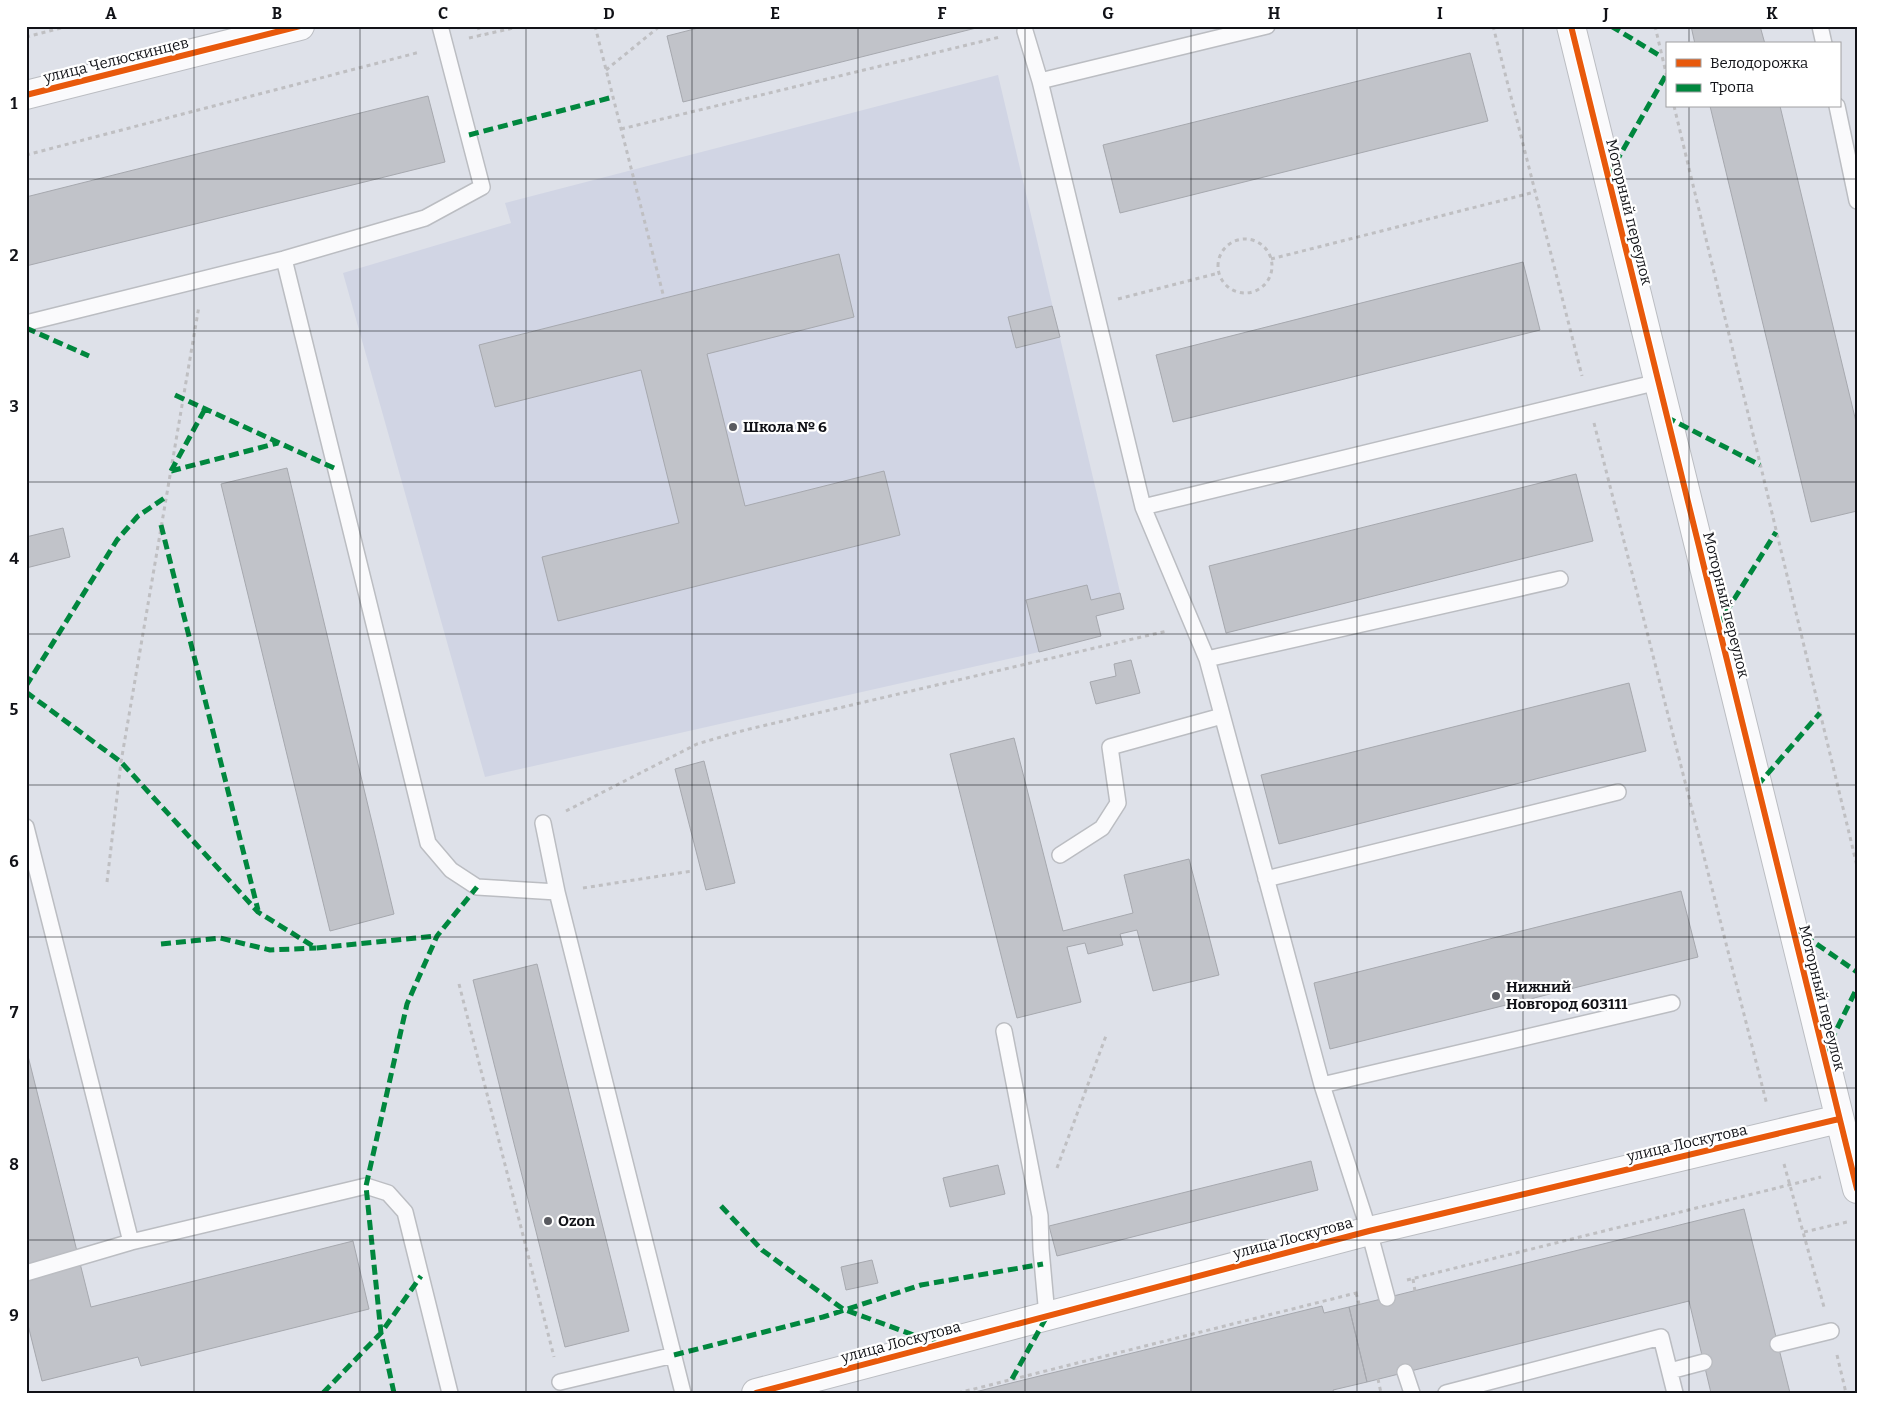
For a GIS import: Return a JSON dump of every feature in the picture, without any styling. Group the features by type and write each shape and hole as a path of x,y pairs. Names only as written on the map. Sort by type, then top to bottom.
{"street":[{"name":"улица Челюскинцев","path":"26,95 300,26"},
{"name":"Моторный переулок","path":"1572,26 1857,1190"},
{"name":"улица Лоскутова","path":"756,1393 1369,1231 1839,1119"}],"lane":[{"path":"26,323 284,259 425,218 482,188 440,26"},
{"path":"1040,81 1267,26"},
{"path":"1820,26 1824,42"},
{"path":"1025,31 1040,81 1143,507 1206,659 1322,1085 1369,1231 1387,1298"},
{"path":"1837,108 1857,201"},
{"path":"284,259 428,843 451,870 477,887 557,892"},
{"path":"1143,507 1658,382"},
{"path":"1206,659 1560,579"},
{"path":"1060,855 1102,828 1118,803 1110,747 1222,716"},
{"path":"1266,879 1618,792"},
{"path":"543,823 557,892 683,1393"},
{"path":"26,827 132,1242"},
{"path":"1322,1085 1672,1003"},
{"path":"1004,1031 1040,1216 1040,1249 1047,1316"},
{"path":"26,1273 132,1242 366,1186 388,1194 405,1212 450,1393"},
{"path":"1778,1344 1831,1331"},
{"path":"1446,1393 1661,1337 1675,1393"},
{"path":"560,1382 674,1355"},
{"path":"1670,1370 1704,1362"},
{"path":"1405,1372 1412,1393"}],"path":[{"path":"26,37 69,26"},
{"path":"478,26 480,35"},
{"path":"26,155 480,35 522,26"},
{"path":"595,26 664,298"},
{"path":"606,70 660,26"},
{"path":"1493,26 1775,1135 1804,1232 1846,1393"},
{"path":"1654,26 1666,72"},
{"path":"621,129 1025,31"},
{"path":"1674,108 1857,866"},
{"path":"1271,259 1535,192"},
{"path":"1238,240 1256,241 1266,249 1271,259 1272,271 1266,282 1257,290 1251,292 1234,291 1224,284 1219,273 1218,260 1223,250 1232,242 1238,240"},
{"path":"1095,304 1219,273"},
{"path":"107,882 121,762 204,279"},
{"path":"543,823 697,744 755,728 1192,625"},
{"path":"557,892 692,871"},
{"path":"459,984 560,1382"},
{"path":"1057,1170 1107,1034"},
{"path":"1804,1232 1848,1222"},
{"path":"1413,1279 1415,1291"},
{"path":"1356,1293 1359,1304"},
{"path":"1378,1379 1381,1393"}],"shaded area":[{"name":"Школа № 6","path":"998,75 1124,609 1096,616 1039,652 485,777 343,273 511,223 505,203"}],"building":[{"path":"706,26 984,26 683,102 667,36"},
{"path":"1691,26 1760,26 1764,42 1695,42"},
{"path":"1470,53 1488,121 1120,213 1103,145"},
{"path":"428,96 445,162 26,266 26,197"},
{"path":"1710,108 1780,108 1857,426 1857,511 1811,522"},
{"path":"839,254 854,317 707,354 745,506 884,471 900,535 558,621 542,557 679,523 641,370 495,407 479,345"},
{"path":"1523,262 1540,330 1173,422 1156,355"},
{"path":"1052,306 1060,337 1016,348 1008,317"},
{"path":"287,468 394,914 330,931 221,484"},
{"path":"1576,474 1593,541 1226,633 1209,566"},
{"path":"63,528 70,557 26,568 26,537"},
{"path":"1087,585 1091,600 1120,593 1124,609 1096,616 1101,636 1039,652 1026,600"},
{"path":"1131,660 1140,693 1096,704 1090,682 1116,676 1114,664"},
{"path":"1629,683 1646,751 1279,844 1261,775"},
{"path":"1014,738 1063,931 1133,913 1124,875 1189,859 1219,975 1153,991 1137,930 1120,934 1123,945 1088,954 1085,943 1067,947 1081,1002 1017,1018 950,754"},
{"path":"704,761 735,883 706,890 675,769"},
{"path":"1681,891 1698,957 1330,1049 1314,983"},
{"path":"537,964 629,1331 565,1347 473,980"},
{"path":"26,1048 91,1307 353,1241 369,1309 141,1366 138,1357 42,1381 26,1317"},
{"path":"1311,1161 1318,1190 1057,1256 1049,1226"},
{"path":"998,1165 1005,1194 950,1207 943,1178"},
{"path":"1744,1209 1790,1393 1711,1393 1689,1301 1367,1382 1349,1307"},
{"path":"872,1260 878,1283 846,1290 841,1267"},
{"path":"1322,1306 1324,1313 1349,1307 1367,1382 1333,1390 1334,1393 971,1393"}],"marked path":[{"path":"1611,26 1662,57"},
{"path":"1608,176 1666,75"},
{"path":"469,135 613,97"},
{"path":"26,328 89,356"},
{"path":"175,395 336,469"},
{"path":"171,471 205,409"},
{"path":"1666,417 1760,465"},
{"path":"171,471 278,443"},
{"path":"26,686 117,540 138,516 166,497"},
{"path":"161,525 258,910"},
{"path":"1718,625 1776,532"},
{"path":"26,692 121,762 258,912 316,948 437,936"},
{"path":"1757,786 1820,713"},
{"path":"394,1393 381,1333 366,1186 407,1004 437,936 477,887"},
{"path":"1792,927 1857,972"},
{"path":"161,944 220,938 270,950 316,948"},
{"path":"1824,1055 1857,988"},
{"path":"721,1206 762,1250 843,1309 938,1344"},
{"path":"674,1355 823,1317 921,1285 1043,1264"},
{"path":"323,1393 381,1333 421,1276"},
{"path":"1012,1379 1047,1316"}],"cycle path":[{"path":"26,95 300,26"},
{"path":"1571,26 1857,1189"},
{"path":"756,1393 1369,1231 1839,1119"}],"place":[{"name":"Школа № 6","path":"733,427"},
{"name":"Нижний Новгород 603111","path":"1496,996"},
{"name":"Ozon","path":"548,1221"}]}
